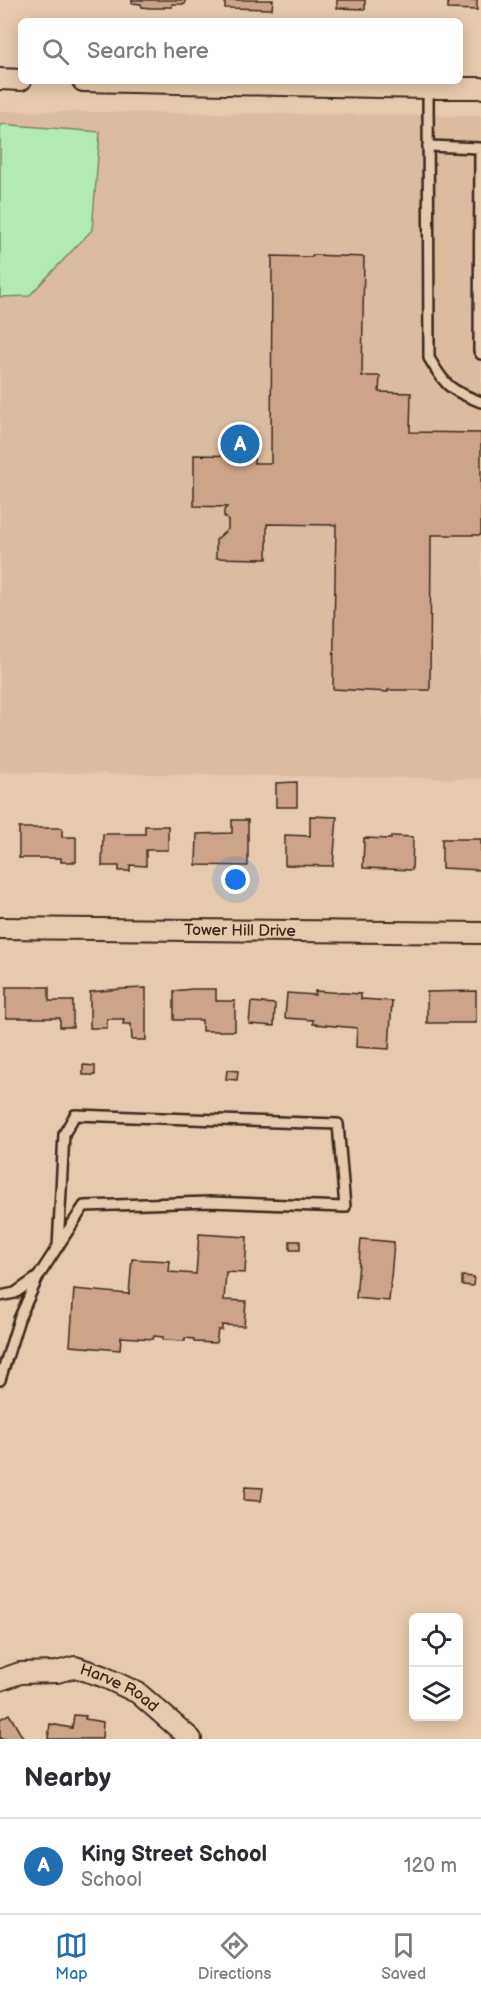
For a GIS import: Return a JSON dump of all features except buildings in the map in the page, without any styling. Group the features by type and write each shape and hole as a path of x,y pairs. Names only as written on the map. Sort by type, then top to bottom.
{"street":[{"path":"0,79 18,80"},
{"path":"231,84 481,88"},
{"name":"Tower Hill Drive","path":"0,928 481,933"},
{"name":"Harve Road","path":"0,1680 20,1673 57,1672 75,1667 102,1676 138,1693 191,1739"}],"lane":[{"path":"428,88 429,358 442,381 458,393 481,402"},
{"path":"428,146 480,148 479,351 481,354"},
{"path":"0,1380 19,1319 38,1277 58,1247 84,1206 208,1202 345,1207 338,1124 75,1115 64,1134 58,1247"},
{"path":"0,1296 15,1293 38,1277"}],"shaded area":[{"path":"0,111 481,116 481,779 0,772"}],"green space":[{"path":"0,124 100,132 92,230 29,296 0,297"}],"place":[{"name":"King Street School","path":"240,444"}]}
